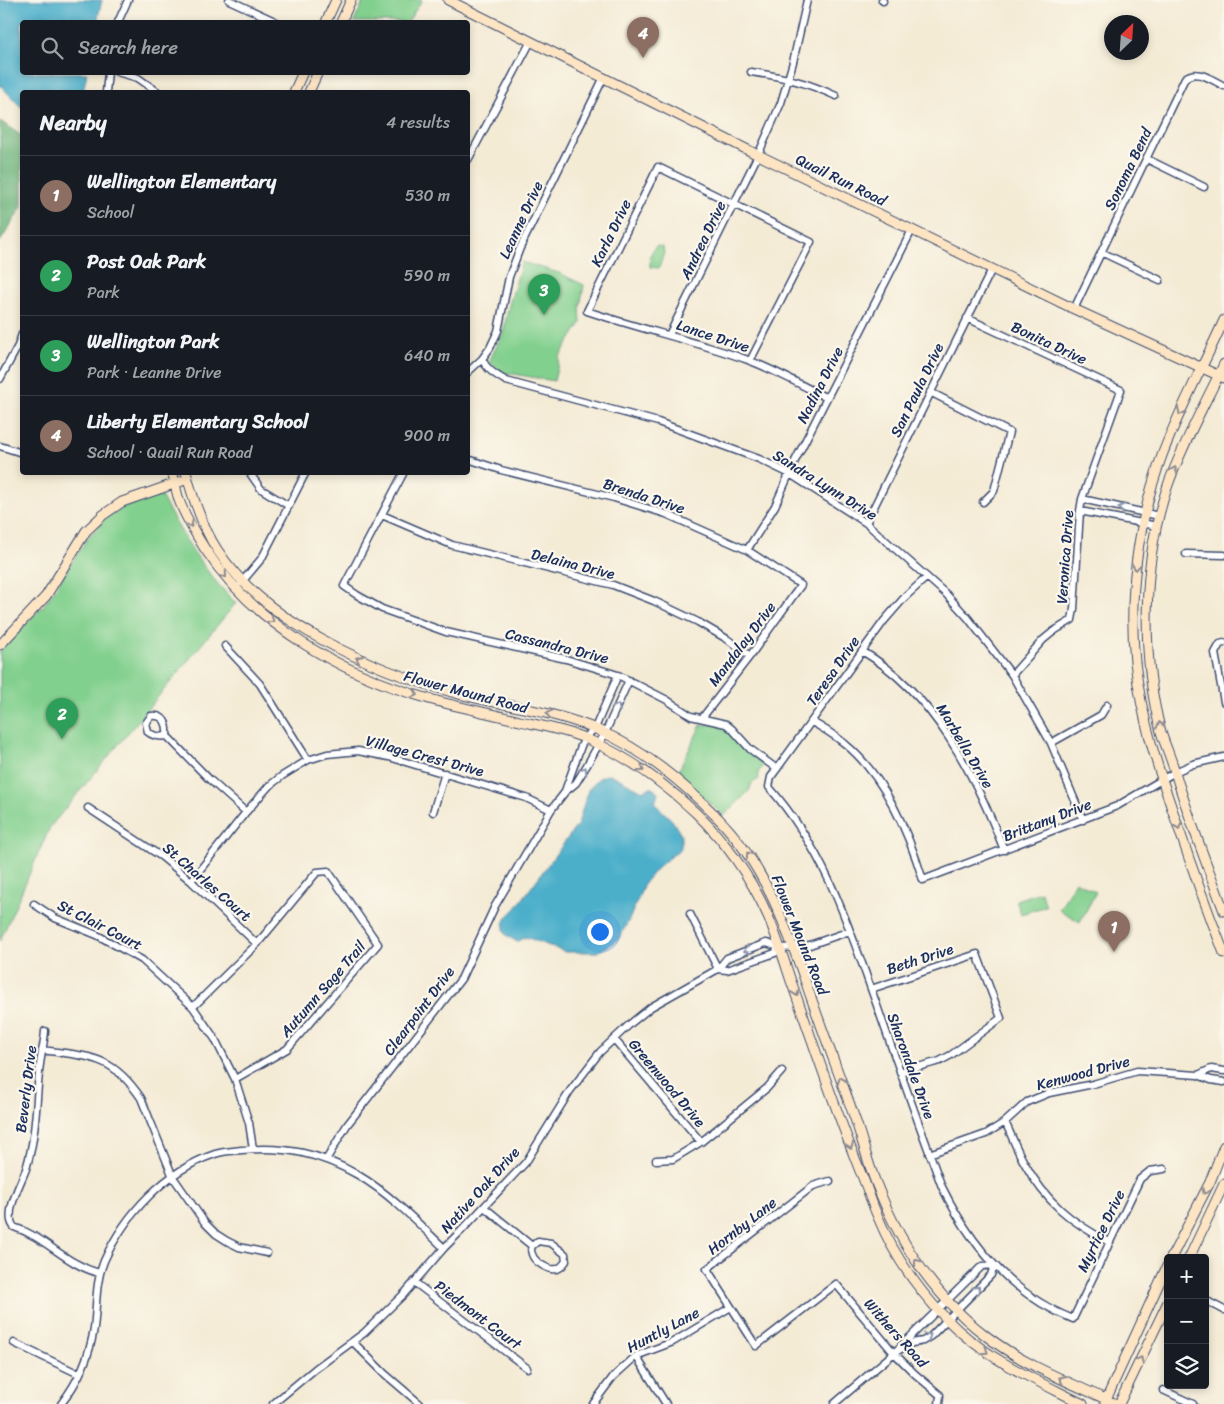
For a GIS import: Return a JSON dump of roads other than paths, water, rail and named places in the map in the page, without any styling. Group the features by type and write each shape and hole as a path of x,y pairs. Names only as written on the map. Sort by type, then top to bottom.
{"main road":[{"path":"327,20 336,0"},
{"path":"342,20 351,0"},
{"name":"Quail Run Road","path":"448,0 758,155 992,269 1221,377"},
{"path":"295,90 302,75"},
{"path":"310,90 317,75"},
{"path":"1224,320 1173,428 1160,461 1143,523 1133,591 1134,654 1143,711 1162,780 1224,953"},
{"path":"1224,364 1221,377 1196,419 1168,486 1157,526 1148,588 1148,634 1154,697 1161,731 1178,787 1224,911"},
{"name":"Flower Mound Road","path":"173,475 179,500 192,529 217,567 235,588 265,616 300,640 337,663 380,683 426,698 557,729 586,738 640,767 671,790 701,817 734,857 769,918 878,1219 896,1254 914,1281 947,1319 980,1348 1002,1362 1084,1404"},
{"path":"0,645 46,596 86,531 103,515 122,502 175,484 187,476"},
{"name":"Flower Mound Road","path":"187,476 195,506 218,550 243,581 266,602 300,627 342,651 381,669 457,693 550,714 595,728 644,754 660,765 718,818 738,840 756,866 779,910 856,1120 875,1180 890,1216 909,1250 938,1291 956,1310 988,1337 1030,1364 1105,1402 1117,1404"},
{"path":"1173,1254 1210,1182 1224,1146"},
{"path":"1191,1254 1224,1184"},
{"path":"1105,1402 1164,1280"},
{"path":"1117,1404 1164,1310"}],"street":[{"path":"119,20 128,0"},
{"path":"229,0 274,20"},
{"name":"Andrea Drive","path":"669,335 758,155 781,103 807,0"},
{"path":"470,156 531,41"},
{"path":"751,72 788,78 812,85 836,96"},
{"name":"Sonoma Bend","path":"1074,308 1188,76 1198,74 1224,86"},
{"path":"106,90 108,75"},
{"path":"128,75 138,78 155,90"},
{"name":"Leanne Drive","path":"470,370 482,360 498,331 509,277 520,248 604,77"},
{"path":"1146,159 1204,187"},
{"name":"Karla Drive","path":"587,311 658,167 734,204"},
{"path":"734,204 811,242 750,361"},
{"name":"Nadina Drive","path":"747,550 775,506 912,230"},
{"path":"1101,252 1160,280"},
{"name":"San Paula Drive","path":"866,523 992,269"},
{"name":"Lance Drive","path":"587,311 624,324 669,335 750,361 827,398"},
{"name":"Bonita Drive","path":"967,318 1121,390"},
{"path":"0,379 20,340"},
{"name":"Sandra Lynn Drive","path":"482,360 485,366 495,375 506,381 658,422 759,459 790,474 866,523 946,594 968,618 1012,675 1051,742 1083,820"},
{"name":"Veronica Drive","path":"1012,675 1043,640 1072,620 1082,499 1121,390"},
{"path":"930,392 1009,432 994,491 983,502"},
{"path":"0,446 20,452"},
{"name":"Brenda Drive","path":"470,460 500,470 614,498 666,514 747,550 801,585"},
{"path":"251,475 261,488 290,506"},
{"path":"235,588 262,558 305,475"},
{"path":"382,515 402,475"},
{"path":"1082,499 1159,516"},
{"path":"1080,510 1157,526"},
{"name":"Cassandra Drive","path":"382,515 344,586 357,595 382,609 446,632 566,659 618,675 667,700 691,716 726,724 750,749 777,769"},
{"name":"Delaina Drive","path":"382,515 452,545 613,586 654,601 705,626 750,656"},
{"path":"1186,554 1224,555"},
{"name":"Teresa Drive","path":"769,787 771,777 862,651 904,598 927,577"},
{"name":"Mandalay Drive","path":"702,718 801,585"},
{"path":"1222,643 1215,652 1224,702"},
{"path":"225,646 260,684 308,760"},
{"name":"Marbella Drive","path":"862,651 880,661 901,679 926,706 948,736 979,791 1004,850"},
{"name":"Clearpoint Drive","path":"565,792 586,738 595,728 618,675"},
{"name":"Clearpoint Drive","path":"326,1160 347,1125 461,979 495,906 551,810 565,792 576,783 599,745 629,680"},
{"path":"1051,742 1102,716 1107,705"},
{"name":"Brittany Drive","path":"812,722 844,743 860,758 877,780 896,810 923,880 1117,806 1144,789 1193,764 1224,757"},
{"path":"168,736 209,779 246,812"},
{"name":"Village Crest Drive","path":"191,881 269,786 308,760 327,754 358,751 389,757 526,798 551,810"},
{"path":"433,812 445,773"},
{"name":"Sharondale Drive","path":"769,787 788,808 823,866 850,931 929,1154 956,1216 994,1265 1010,1280 1056,1312 1073,1318"},
{"name":"St Charles Court","path":"88,808 162,857 191,881 257,944"},
{"name":"Autumn Sage Trail","path":"235,1079 287,1049 378,944 328,871 317,872 257,944"},
{"name":"St Clair Court","path":"34,904 54,918 97,935 142,960 193,1008 215,1040 235,1079 249,1124 253,1149"},
{"path":"690,914 718,969"},
{"name":"Native Oak Drive","path":"272,1404 353,1342 377,1321 526,1162 570,1091 600,1052 651,1007 718,969 726,958 766,943 779,947 793,946 801,948 850,931"},
{"path":"193,1008 257,944"},
{"name":"Native Oak Drive","path":"718,969 727,970 775,953 779,947"},
{"name":"Beth Drive","path":"870,989 977,954 1001,1018 940,1061 900,1072"},
{"name":"Beverly Drive","path":"45,1031 34,1134 26,1170 11,1211 11,1223 14,1227 42,1240 55,1252 84,1270 99,1273"},
{"name":"Greenwood Drive","path":"614,1039 702,1142"},
{"path":"42,1050 79,1055 113,1066 133,1086 141,1098 173,1177 200,1216 216,1234 227,1242 267,1254"},
{"name":"Kenwood Drive","path":"1198,1075 1212,1069 1224,1071"},
{"path":"656,1160 672,1159 702,1142 767,1088 782,1071"},
{"name":"Kenwood Drive","path":"929,1154 986,1134 1005,1122 1027,1102 1050,1093 1093,1084 1137,1071 1198,1075 1210,1080 1224,1082"},
{"path":"1005,1122 1034,1180 1048,1198 1066,1216 1109,1242"},
{"path":"62,1404 79,1374 90,1347 94,1328 99,1273 114,1241 125,1224 150,1195 173,1177 215,1154 253,1149 300,1151 326,1160 358,1175 382,1192 408,1213 444,1248"},
{"name":"Myrtice Drive","path":"1073,1318 1140,1179 1150,1171 1164,1169"},
{"name":"Hornby Lane","path":"731,1307 707,1268 813,1186 830,1181"},
{"path":"484,1207 532,1246"},
{"path":"538,1241 551,1243 565,1254 566,1261 558,1269 548,1268 534,1259 531,1253 532,1246 538,1241"},
{"path":"834,1404 894,1353 982,1266 994,1265 991,1275 931,1336 923,1341 912,1342 894,1353"},
{"name":"Piedmont Court","path":"414,1282 527,1368"},
{"name":"Withers Road","path":"731,1307 756,1346 836,1284 894,1353 940,1395 939,1404"},
{"path":"1209,1302 1224,1310"},
{"name":"Huntly Lane","path":"593,1404 613,1376 636,1356 674,1342 731,1307"},
{"path":"353,1342 378,1368 420,1404"},
{"path":"14,1343 79,1374"},
{"path":"636,1356 666,1404"},
{"path":"1163,1390 1193,1404"},
{"path":"279,1398 284,1404"}],"water":[{"path":"0,0 102,0 97,20 20,20 20,75 87,75 83,90 20,90 20,106 0,85"},
{"path":"610,774 643,791 651,787 658,792 655,804 672,820 681,835 681,848 658,867 645,882 629,920 618,940 598,952 565,952 526,937 517,942 505,934 504,926 506,919 578,824 588,790 599,778"}],"place":[{"name":"Liberty Elementary School","path":"643,58"},
{"name":"Wellington Park","path":"544,315"},
{"name":"Post Oak Park","path":"62,739"},
{"name":"Wellington Elementary","path":"1114,952"}]}
